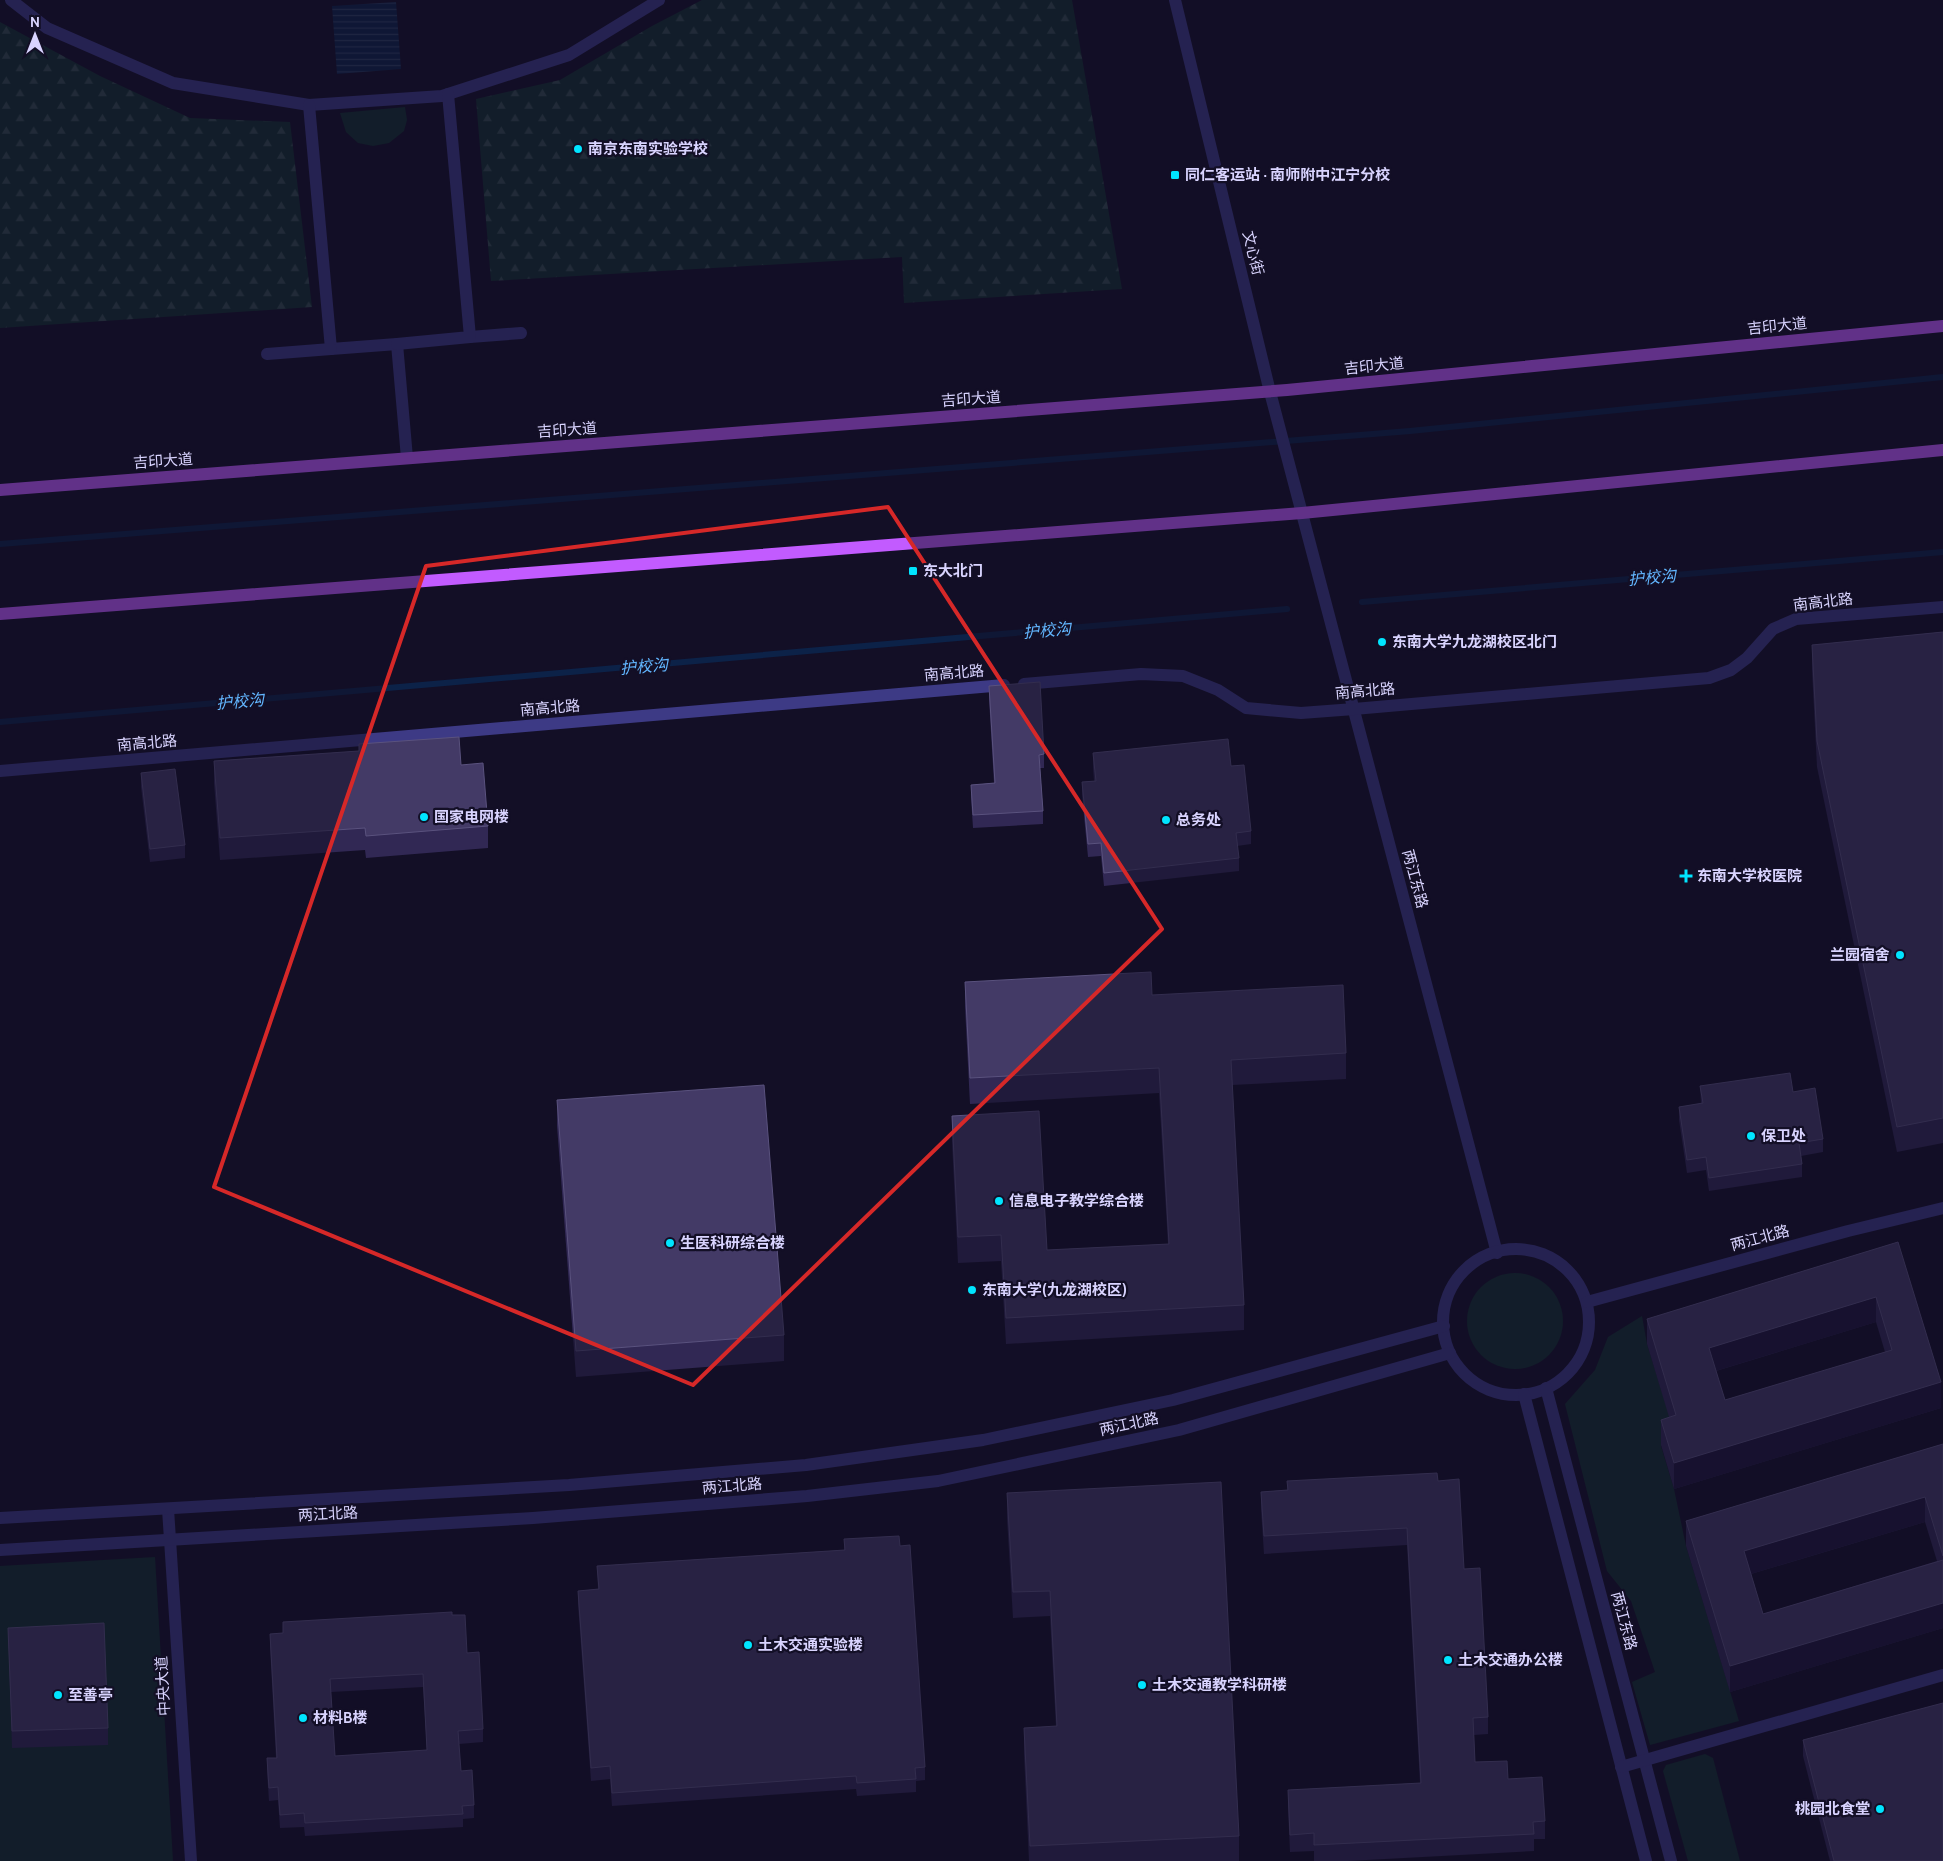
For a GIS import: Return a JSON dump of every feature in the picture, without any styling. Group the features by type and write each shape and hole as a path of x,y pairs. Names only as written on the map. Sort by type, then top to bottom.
{"main road":[{"name":"吉印大道","path":"0,490 1270,392 1943,326"},
{"path":"0,614 1302,513 1943,450"}],"street":[{"path":"11,0 47,28 173,83 309,105 448,94 569,55 658,0"},
{"name":"文心街","path":"1175,0 1270,392 1302,513"},
{"path":"448,94 470,337"},
{"path":"309,105 331,349"},
{"path":"267,354 521,333"},
{"path":"397,344 407,458"},
{"name":"两江东路","path":"1302,513 1497,1253"},
{"name":"南高北路","path":"0,771 1141,674 1183,676 1218,690 1246,708 1301,713 1354,709 1709,678 1731,670 1747,658 1774,629 1796,619 1943,607"},
{"name":"两江北路","path":"1587,1302 1854,1229 1943,1208"},
{"path":"1510,1249 1534,1251 1558,1262 1576,1279 1587,1302 1590,1325 1585,1348 1574,1368 1557,1384 1535,1393 1512,1396 1490,1391 1469,1379 1454,1362 1445,1340 1443,1315 1450,1291 1464,1270 1485,1256 1510,1249"},
{"name":"两江北路","path":"0,1518 578,1484 806,1465 964,1443 1172,1400 1444,1326"},
{"name":"两江北路","path":"0,1550 533,1518 807,1496 938,1481 1179,1430 1450,1353"},
{"name":"两江东路","path":"1546,1388 1671,1861"},
{"path":"1524,1394 1646,1861"},
{"name":"中央大道","path":"168,1508 191,1861"},
{"path":"1621,1768 1943,1675"}],"highlighted area":[{"path":"888,507 1162,929 693,1385 214,1187 426,566"}],"green space":[{"path":"702,0 1072,0 1122,289 904,303 902,257 491,281 476,99 560,80 652,26"},
{"path":"0,22 100,76 190,118 290,122 312,307 0,328"},
{"path":"405,107 407,120 404,131 389,143 373,146 358,143 346,132 340,113"},
{"path":"1506,1273 1524,1273 1542,1281 1555,1294 1563,1312 1560,1340 1542,1361 1524,1369 1506,1369 1488,1361 1475,1348 1467,1330 1467,1312 1475,1294 1488,1281"},
{"path":"1642,1316 1647,1344 1677,1441 1661,1446 1674,1489 1686,1546 1739,1721 1650,1745 1632,1682 1655,1672 1631,1601 1607,1571 1565,1404 1595,1370 1608,1337"},
{"path":"155,1557 173,1861 0,1861 0,1566"},
{"path":"1705,1754 1713,1758 1740,1861 1688,1861 1663,1771 1666,1765"}],"water":[{"path":"396,2 401,69 337,74 332,6"}],"building":[{"name":"兰园宿舍","path":"1943,632 1943,1118 1897,1127 1817,741 1812,645"},
{"path":"1040,682 1044,754 1039,755 1043,811 973,815 971,785 995,783 989,686"},
{"path":"459,737 461,765 483,763 488,826 366,836 365,828 220,838 214,761 359,751 359,744"},
{"name":"总务处","path":"1228,739 1231,766 1244,765 1251,831 1236,833 1239,858 1104,873 1101,843 1088,844 1082,782 1096,781 1093,753"},
{"path":"175,769 185,845 150,849 141,773"},
{"name":"信息电子教学综合楼","path":"1151,972 1152,995 1343,985 1346,1053 1231,1060 1244,1305 1006,1318 1001,1235 958,1237 952,1116 1039,1111 1047,1250 1169,1244 1159,1068 970,1078 965,982"},
{"name":"保卫处","path":"1790,1073 1793,1092 1815,1088 1823,1139 1799,1143 1802,1164 1709,1178 1706,1157 1687,1160 1679,1107 1703,1103 1700,1086"},
{"name":"生医科研综合楼","path":"764,1085 784,1335 576,1351 557,1100"},
{"path":"1898,1242 1941,1382 1674,1463 1661,1420 1676,1415 1647,1319","holes":["1876,1297 1892,1350 1725,1400 1709,1348"]},
{"path":"1943,1444 1943,1556 1925,1497 1744,1551 1763,1614 1943,1560 1943,1603 1730,1666 1686,1521"},
{"name":"土木交通办公楼","path":"1437,1473 1438,1481 1459,1479 1464,1569 1480,1568 1488,1717 1473,1718 1475,1762 1507,1761 1508,1779 1542,1777 1545,1821 1533,1822 1534,1834 1314,1845 1314,1833 1290,1835 1288,1790 1421,1783 1407,1528 1264,1536 1261,1492 1288,1490 1287,1481"},
{"name":"土木交通教学科研楼","path":"1221,1482 1239,1836 1030,1846 1024,1728 1057,1726 1050,1591 1013,1592 1007,1493"},
{"name":"土木交通实验楼","path":"899,1536 900,1546 910,1545 925,1767 915,1768 916,1779 857,1783 856,1776 612,1793 610,1766 591,1768 578,1591 599,1589 597,1566 845,1550 844,1539"},
{"name":"材料B楼","path":"452,1612 452,1615 465,1615 467,1653 479,1652 483,1729 458,1731 461,1771 472,1770 474,1805 462,1806 463,1814 305,1823 304,1813 280,1815 278,1787 269,1788 267,1758 277,1758 270,1634 283,1633 283,1622","holes":["423,1674 427,1750 335,1756 330,1679"]},
{"name":"至善亭","path":"104,1623 108,1728 12,1731 8,1628"},
{"name":"桃园北食堂","path":"1943,1703 1943,1861 1834,1861 1803,1740"}],"waterway":[{"path":"0,544 1410,431 1943,377"},
{"name":"护校沟","path":"1362,602 1943,552"},
{"name":"护校沟","path":"0,722 1287,609"}],"place":[{"name":"南京东南实验学校","path":"578,149"},
{"name":"同仁客运站 · 南师附中江宁分校","path":"1175,175"},
{"name":"东大北门","path":"913,571"},
{"name":"东南大学九龙湖校区北门","path":"1382,642"},
{"name":"国家电网楼","path":"424,817"},
{"name":"总务处","path":"1166,820"},
{"name":"东南大学校医院","path":"1686,876"},
{"name":"兰园宿舍","path":"1900,955"},
{"name":"保卫处","path":"1751,1136"},
{"name":"信息电子教学综合楼","path":"999,1201"},
{"name":"生医科研综合楼","path":"670,1243"},
{"name":"东南大学(九龙湖校区)","path":"972,1290"},
{"name":"土木交通实验楼","path":"748,1645"},
{"name":"土木交通办公楼","path":"1448,1660"},
{"name":"土木交通教学科研楼","path":"1142,1685"},
{"name":"至善亭","path":"58,1695"},
{"name":"材料B楼","path":"303,1718"},
{"name":"桃园北食堂","path":"1880,1809"}]}
